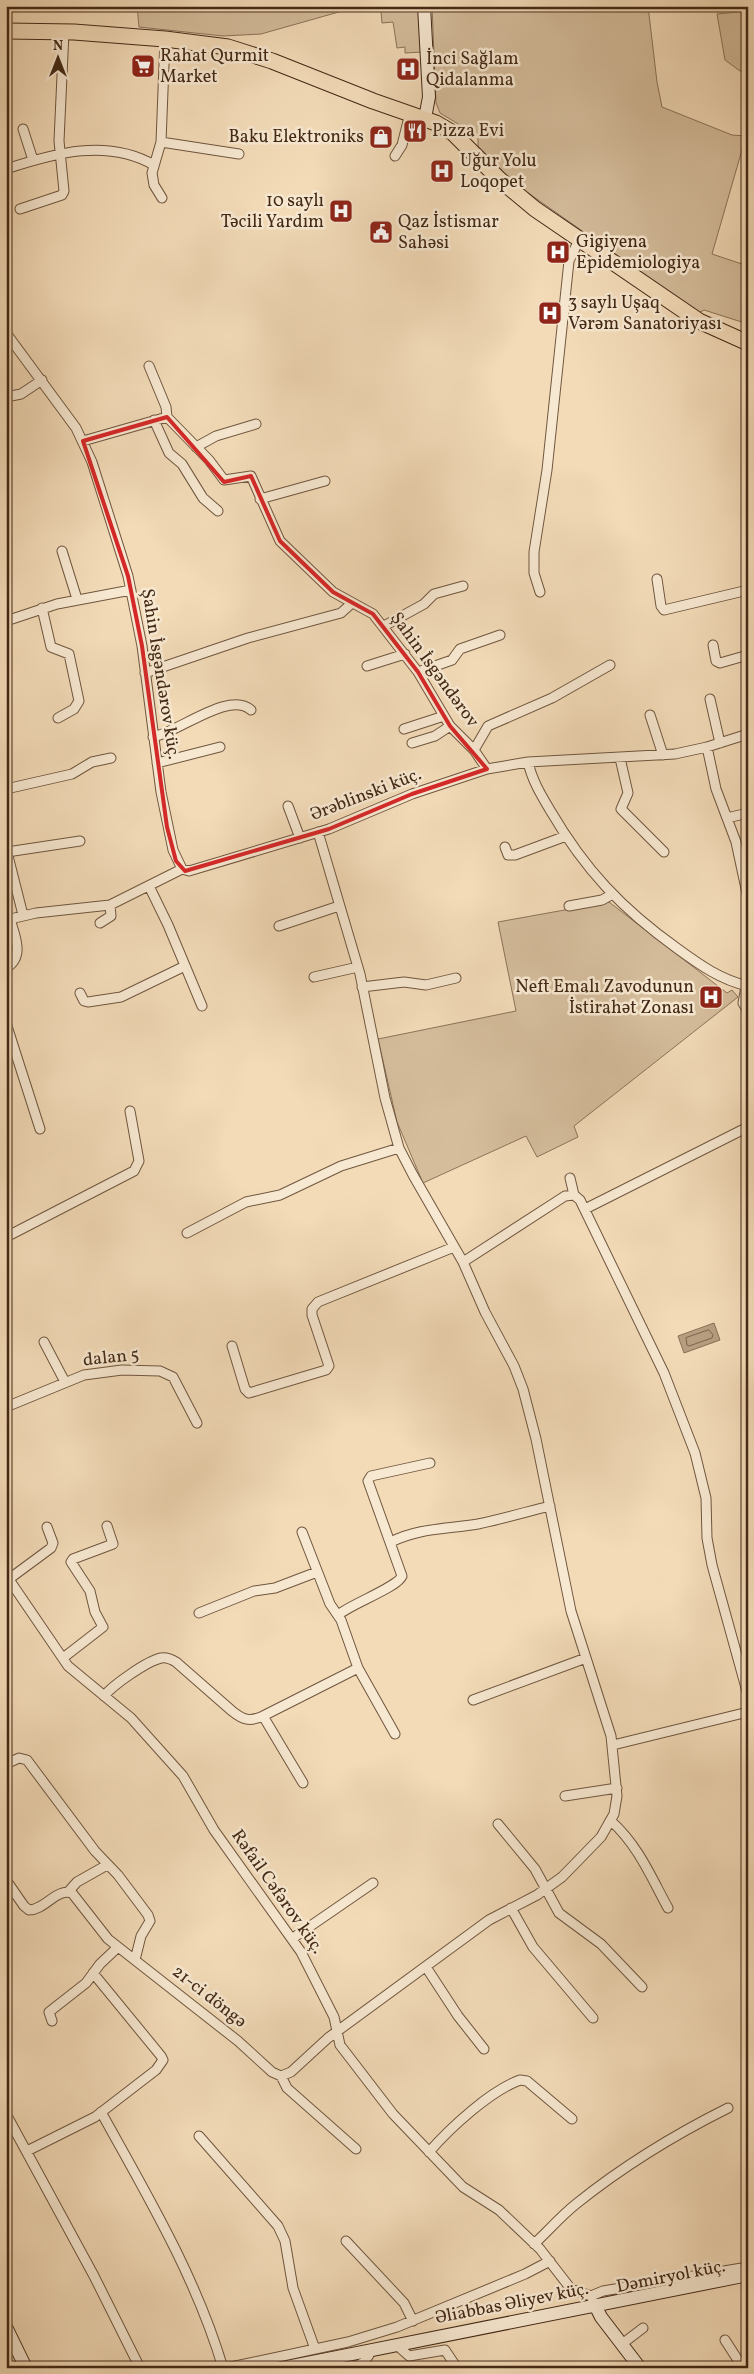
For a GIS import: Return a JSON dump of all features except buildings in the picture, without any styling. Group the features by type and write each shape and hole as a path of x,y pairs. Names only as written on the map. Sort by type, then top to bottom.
{"main road":[{"path":"424,6 429,97 425,118"},
{"path":"6,31 64,32 165,39 217,45 256,55 425,118 453,133 516,194 579,240 699,321 748,343"},
{"name":"Əliabbas Əliyev küç.","path":"282,2368 595,2304 748,2275"},
{"name":"Dəmiryol küç.","path":"307,2368 595,2304 748,2280"},
{"path":"595,2304 640,2368"},
{"path":"6,2327 26,2368"}],"street":[{"path":"20,208 62,195 64,191 60,154 64,32"},
{"path":"162,198 152,179 154,165 160,153 165,39"},
{"path":"395,156 402,145 410,113"},
{"path":"23,129 32,160"},
{"path":"161,142 239,154"},
{"path":"6,169 32,160 60,154 107,150 136,155 154,165"},
{"path":"540,592 534,572 534,552 547,470 569,261 579,240"},
{"name":"Şahin İsgəndərov küç.","path":"6,333 42,380 83,441 123,559 140,634 167,827 176,860 182,869"},
{"path":"83,441 167,417 166,407 149,366"},
{"path":"6,397 21,394 42,380"},
{"name":"Şahin İsgəndərov","path":"167,417 196,446 224,480 251,476 274,533 287,550 333,592 352,603 366,608 384,626 418,672 450,726 474,750 488,769"},
{"path":"154,420 169,453 182,464 203,498 218,511"},
{"path":"196,446 216,436 256,424"},
{"path":"260,499 325,481"},
{"path":"62,551 77,599"},
{"path":"657,579 661,606 664,610 748,590"},
{"path":"384,626 424,604 434,594 463,586"},
{"path":"6,621 42,608 77,599 131,590"},
{"path":"145,673 248,638 341,613 352,603"},
{"path":"42,608 51,647 65,652 71,660 79,701 74,709 58,718"},
{"path":"418,672 452,660 460,649 500,635"},
{"path":"713,645 716,661 720,663 748,655"},
{"path":"367,666 405,654"},
{"path":"474,750 488,726 552,698 610,665"},
{"path":"710,699 720,743"},
{"path":"153,737 169,733 226,706 241,704 251,710"},
{"path":"650,715 663,755"},
{"path":"404,729 444,716"},
{"path":"412,743 435,736 450,726"},
{"name":"Ərəblinski küç.","path":"8,919 23,915 110,905 182,869 190,871 300,838 430,787 488,769 528,762 663,755 707,747 748,734"},
{"path":"157,764 220,747"},
{"path":"707,747 716,789 736,842 748,898"},
{"path":"6,790 72,774 92,762 111,758"},
{"path":"620,758 628,793 621,806 622,813 664,852"},
{"path":"528,762 536,783 566,836 611,894 648,928 700,966 713,974 747,986 744,1003 748,1011"},
{"path":"288,806 300,838"},
{"path":"727,818 748,813"},
{"path":"281,2076 291,2072 337,2031 489,1920 546,1889 592,1848 610,1821 616,1804 617,1788 613,1744 572,1611 536,1440 518,1375 485,1312 462,1262 399,1148 385,1098 358,967 318,832"},
{"path":"505,847 508,855 515,855 566,836"},
{"path":"23,915 7,850 80,841"},
{"path":"149,886 202,1006"},
{"path":"569,906 602,900 611,894"},
{"path":"100,923 111,916 110,905"},
{"path":"280,926 339,906"},
{"path":"6,968 16,961 18,954 8,919"},
{"path":"80,993 84,1001 88,1002 122,997 185,966"},
{"path":"314,977 358,967"},
{"path":"362,986 404,982 426,985 456,978"},
{"path":"6,1024 40,1129"},
{"path":"6,1237 134,1171 139,1161 130,1111"},
{"path":"585,1209 748,1127"},
{"path":"188,1233 246,1202 287,1192 341,1166 399,1148"},
{"path":"570,1178 574,1195 580,1200 585,1209 664,1373 697,1460 706,1498 707,1538 712,1565 748,1695"},
{"path":"462,1262 560,1198 574,1195"},
{"path":"232,1346 245,1389 249,1393 326,1370 329,1366 327,1358 312,1315 312,1309 318,1302 454,1247"},
{"path":"44,1342 65,1382"},
{"name":"dalan 5","path":"6,1407 84,1375 122,1370 160,1371 173,1377 197,1423"},
{"path":"338,1615 351,1605 400,1580 402,1571 368,1481 371,1476 430,1463"},
{"path":"391,1542 404,1535 478,1524 550,1506"},
{"path":"63,1658 103,1627 95,1612 90,1591 71,1562 72,1559 113,1544 107,1526"},
{"path":"8,1577 51,1548 53,1544 46,1527"},
{"path":"302,1532 330,1604 338,1615 358,1668 395,1734"},
{"path":"199,1613 254,1591 274,1588 317,1572"},
{"name":"Rəfail Cəfərov küç.","path":"8,1577 63,1658 80,1677 141,1728 183,1776 214,1830 293,1938 331,2010 340,2045 400,2123 463,2188 499,2210 550,2261 572,2289 595,2304"},
{"path":"104,1696 115,1685 154,1660 167,1658 176,1662 240,1717 250,1720 263,1716 358,1668"},
{"path":"473,1700 586,1658"},
{"path":"613,1744 748,1712"},
{"path":"263,1716 303,1783"},
{"path":"6,1764 19,1758 27,1760 150,1918 149,1924 141,1936 135,1960"},
{"path":"565,1796 617,1788"},
{"path":"610,1821 628,1838 640,1855 668,1908"},
{"path":"498,1824 535,1869 559,1913 601,1944 642,1987"},
{"path":"6,1880 24,1906 29,1910 40,1908 60,1894 68,1892 77,1882 107,1865"},
{"path":"293,1938 373,1883"},
{"name":"21-ci döngə","path":"68,1892 74,1896 102,1932 118,1947 244,2046 272,2072 281,2076 287,2088 356,2149"},
{"path":"511,1908 533,1947 593,2018"},
{"path":"52,2022 49,2012 86,1982 118,1947"},
{"path":"426,1967 458,2016 484,2048"},
{"path":"26,2151 101,2112 156,2070 163,2060 162,2056 94,1973"},
{"path":"429,2152 443,2136 479,2106 520,2080 527,2081 572,2119"},
{"path":"534,2244 574,2206 622,2170 681,2132 728,2108"},
{"path":"101,2112 156,2212 196,2294 224,2368 348,2342 413,2321 525,2274 550,2261"},
{"path":"6,2114 94,2276 140,2368"},
{"path":"199,2136 278,2226 285,2241 293,2288 315,2349"},
{"path":"346,2241 404,2303 413,2321"},
{"path":"595,2304 603,2291 748,2267"},
{"path":"622,2344 643,2328"},
{"path":"725,2340 742,2368"},
{"path":"400,2348 409,2356 445,2350 458,2368"},
{"path":"353,2368 364,2362 368,2355"}],"highlighted area":[{"path":"167,417 224,482 251,476 280,541 333,592 373,614 418,672 450,726 487,769 412,794 329,829 185,871 176,861 167,827 142,646 128,576 83,441"}],"shaded area":[{"path":"137,6 360,6 261,34 223,36 139,27"},
{"path":"402,6 419,6 422,52 405,53 405,47 397,48 393,22 382,23 381,12"},
{"path":"432,6 648,6 657,82 662,107 732,135 746,136 712,254 748,266 748,324 704,310 699,313 514,183 478,146 478,136 440,113 436,103"},
{"path":"748,11 748,70 740,71 725,60 717,14"},
{"path":"609,902 727,993 732,990 738,997 574,1126 578,1137 537,1157 526,1136 423,1183 397,1122 378,1039 516,1011 498,922"}],"water":[{"path":"714,1323 720,1340 684,1353 678,1336"}],"place":[{"name":"Rahat Qurmit Market","path":"143,66"},
{"name":"İnci Sağlam Qidalanma","path":"408,69"},
{"name":"Pizza Evi","path":"415,131"},
{"name":"Baku Elektroniks","path":"381,137"},
{"name":"Uğur Yolu Loqopet","path":"442,171"},
{"name":"10 saylı Təcili Yardım","path":"341,211"},
{"name":"Qaz İstismar Sahəsi","path":"381,232"},
{"name":"Gigiyena Epidemiologiya","path":"558,252"},
{"name":"3 saylı Uşaq Vərəm Sanatoriyası","path":"550,313"},
{"name":"Neft Emalı Zavodunun İstirahət Zonası","path":"711,997"}]}
